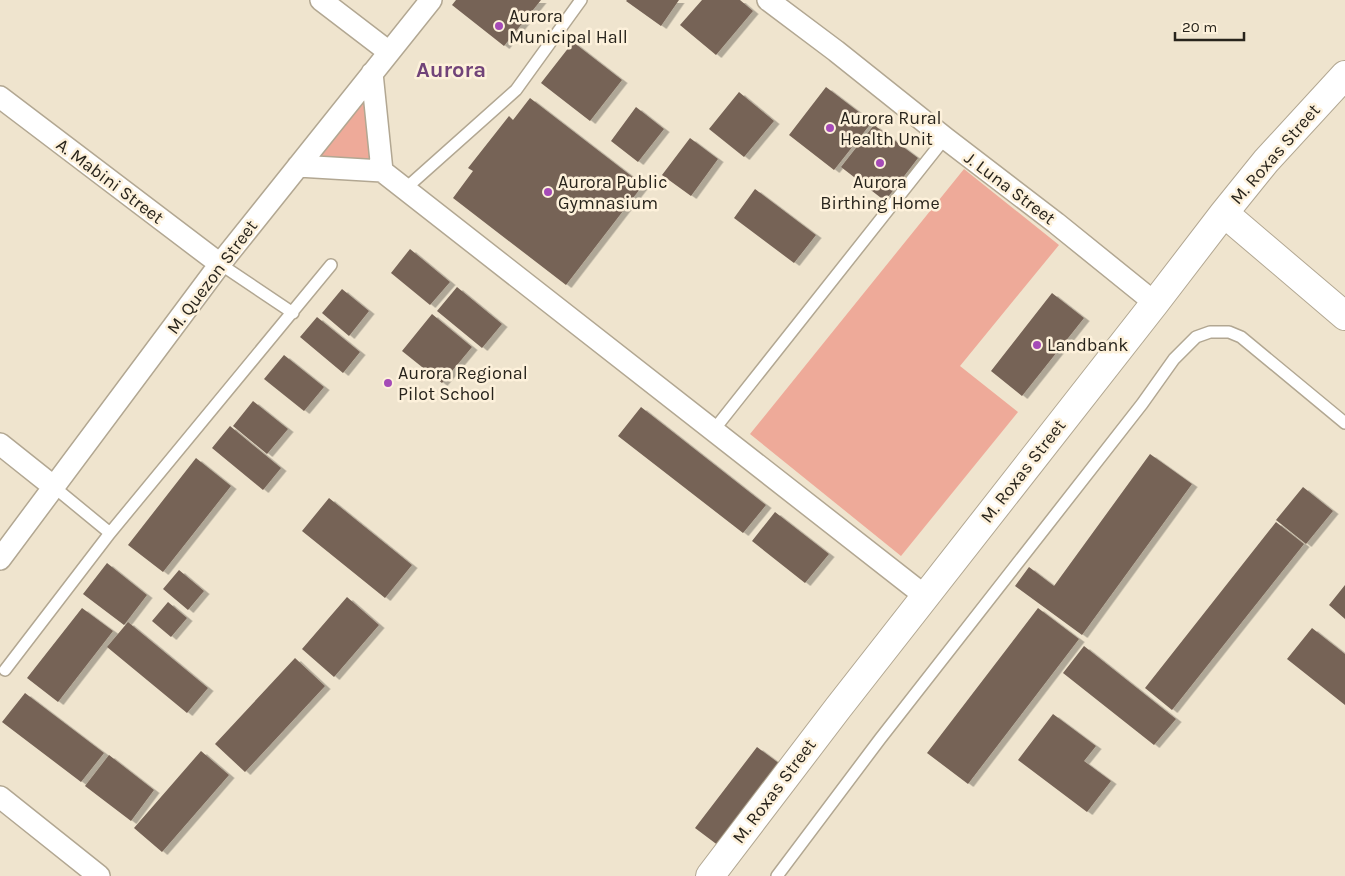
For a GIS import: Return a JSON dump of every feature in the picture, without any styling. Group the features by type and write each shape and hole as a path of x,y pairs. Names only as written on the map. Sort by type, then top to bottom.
{"street":[{"path":"321,0 389,52"},
{"name":"M. Quezon Street","path":"0,559 220,264 431,0"},
{"name":"J. Luna Street","path":"768,0 1056,223 1155,303"},
{"path":"372,73 382,172"},
{"name":"M. Roxas Street","path":"710,876 838,708 1224,213 1266,161 1345,75"},
{"name":"A. Mabini Street","path":"0,97 220,264"},
{"path":"298,166 382,172 925,596"},
{"path":"1224,213 1345,316"},
{"path":"0,444 54,487"},
{"path":"0,797 99,876"}],"lane":[{"path":"405,189 516,90 581,0"},
{"path":"713,431 945,138"},
{"path":"220,264 292,313"},
{"path":"5,670 110,533 331,265"},
{"path":"776,876 880,739 1142,404 1174,359 1196,337 1210,332 1229,332 1241,337 1345,424"},
{"path":"54,487 110,533"}],"shaded area":[{"path":"365,97 371,163 316,158"},
{"path":"964,169 1059,245 960,366 1018,412 901,556 750,434"}],"building":[{"name":"Aurora Municipal Hall","path":"456,0 541,0 504,46 452,5"},
{"path":"627,0 679,0 661,26"},
{"path":"702,0 740,0 753,11 716,55 680,25"},
{"path":"573,42 622,80 590,121 541,83"},
{"name":"Aurora Rural Health Unit","path":"826,87 872,122 834,170 789,135"},
{"path":"739,92 774,121 744,157 709,129"},
{"name":"Aurora Public Gymnasium","path":"530,98 643,185 566,285 453,198 473,171 468,168 509,116 513,120"},
{"path":"636,107 664,129 638,162 611,141"},
{"name":"Aurora Birthing Home","path":"874,125 918,158 885,201 841,167"},
{"path":"690,138 718,159 691,196 662,175"},
{"path":"755,189 816,235 794,263 734,218"},
{"path":"410,249 450,282 430,305 391,273"},
{"path":"457,287 502,324 482,348 437,311"},
{"path":"342,289 369,311 349,336 322,313"},
{"name":"Landbank","path":"1052,293 1084,318 1022,396 991,371"},
{"path":"432,314 472,347 442,383 402,351"},
{"path":"317,317 360,352 343,373 300,337"},
{"path":"284,355 324,387 304,411 264,379"},
{"path":"253,401 288,429 267,454 233,426"},
{"path":"641,407 766,505 743,533 618,436"},
{"path":"230,426 281,468 263,490 212,448"},
{"path":"1150,454 1192,484 1082,635 1015,586 1029,567 1054,586"},
{"path":"196,458 231,486 163,572 128,545"},
{"path":"1303,487 1333,511 1306,544 1276,520"},
{"path":"329,498 412,565 385,598 302,531"},
{"path":"775,512 829,554 805,583 752,541"},
{"path":"1276,522 1304,544 1172,710 1145,688"},
{"path":"107,563 147,595 124,625 83,594"},
{"path":"179,570 204,591 188,610 163,589"},
{"path":"1345,585 1345,619 1329,605"},
{"path":"347,597 379,625 334,677 302,649"},
{"path":"168,602 187,618 171,637 152,621"},
{"path":"82,608 113,631 58,702 27,678"},
{"path":"1038,608 1079,639 968,784 927,753"},
{"path":"128,622 208,688 187,713 107,647"},
{"path":"1312,628 1345,654 1345,705 1287,659"},
{"path":"1084,646 1176,719 1154,745 1063,673"},
{"path":"295,658 325,686 245,772 215,744"},
{"path":"25,693 104,753 81,782 2,722"},
{"path":"1053,714 1096,746 1084,761 1111,781 1087,812 1018,760"},
{"path":"757,747 780,764 719,846 695,828"},
{"path":"201,751 229,775 162,852 134,828"},
{"path":"109,755 154,790 131,821 85,786"}],"place":[{"name":"Aurora Municipal Hall","path":"499,26"},
{"name":"Aurora Rural Health Unit","path":"830,128"},
{"name":"Aurora Birthing Home","path":"880,163"},
{"name":"Aurora Public Gymnasium","path":"548,192"},
{"name":"Landbank","path":"1037,345"},
{"name":"Aurora Regional Pilot School","path":"388,383"}],"district":[{"name":"Aurora","path":"451,70"}]}
